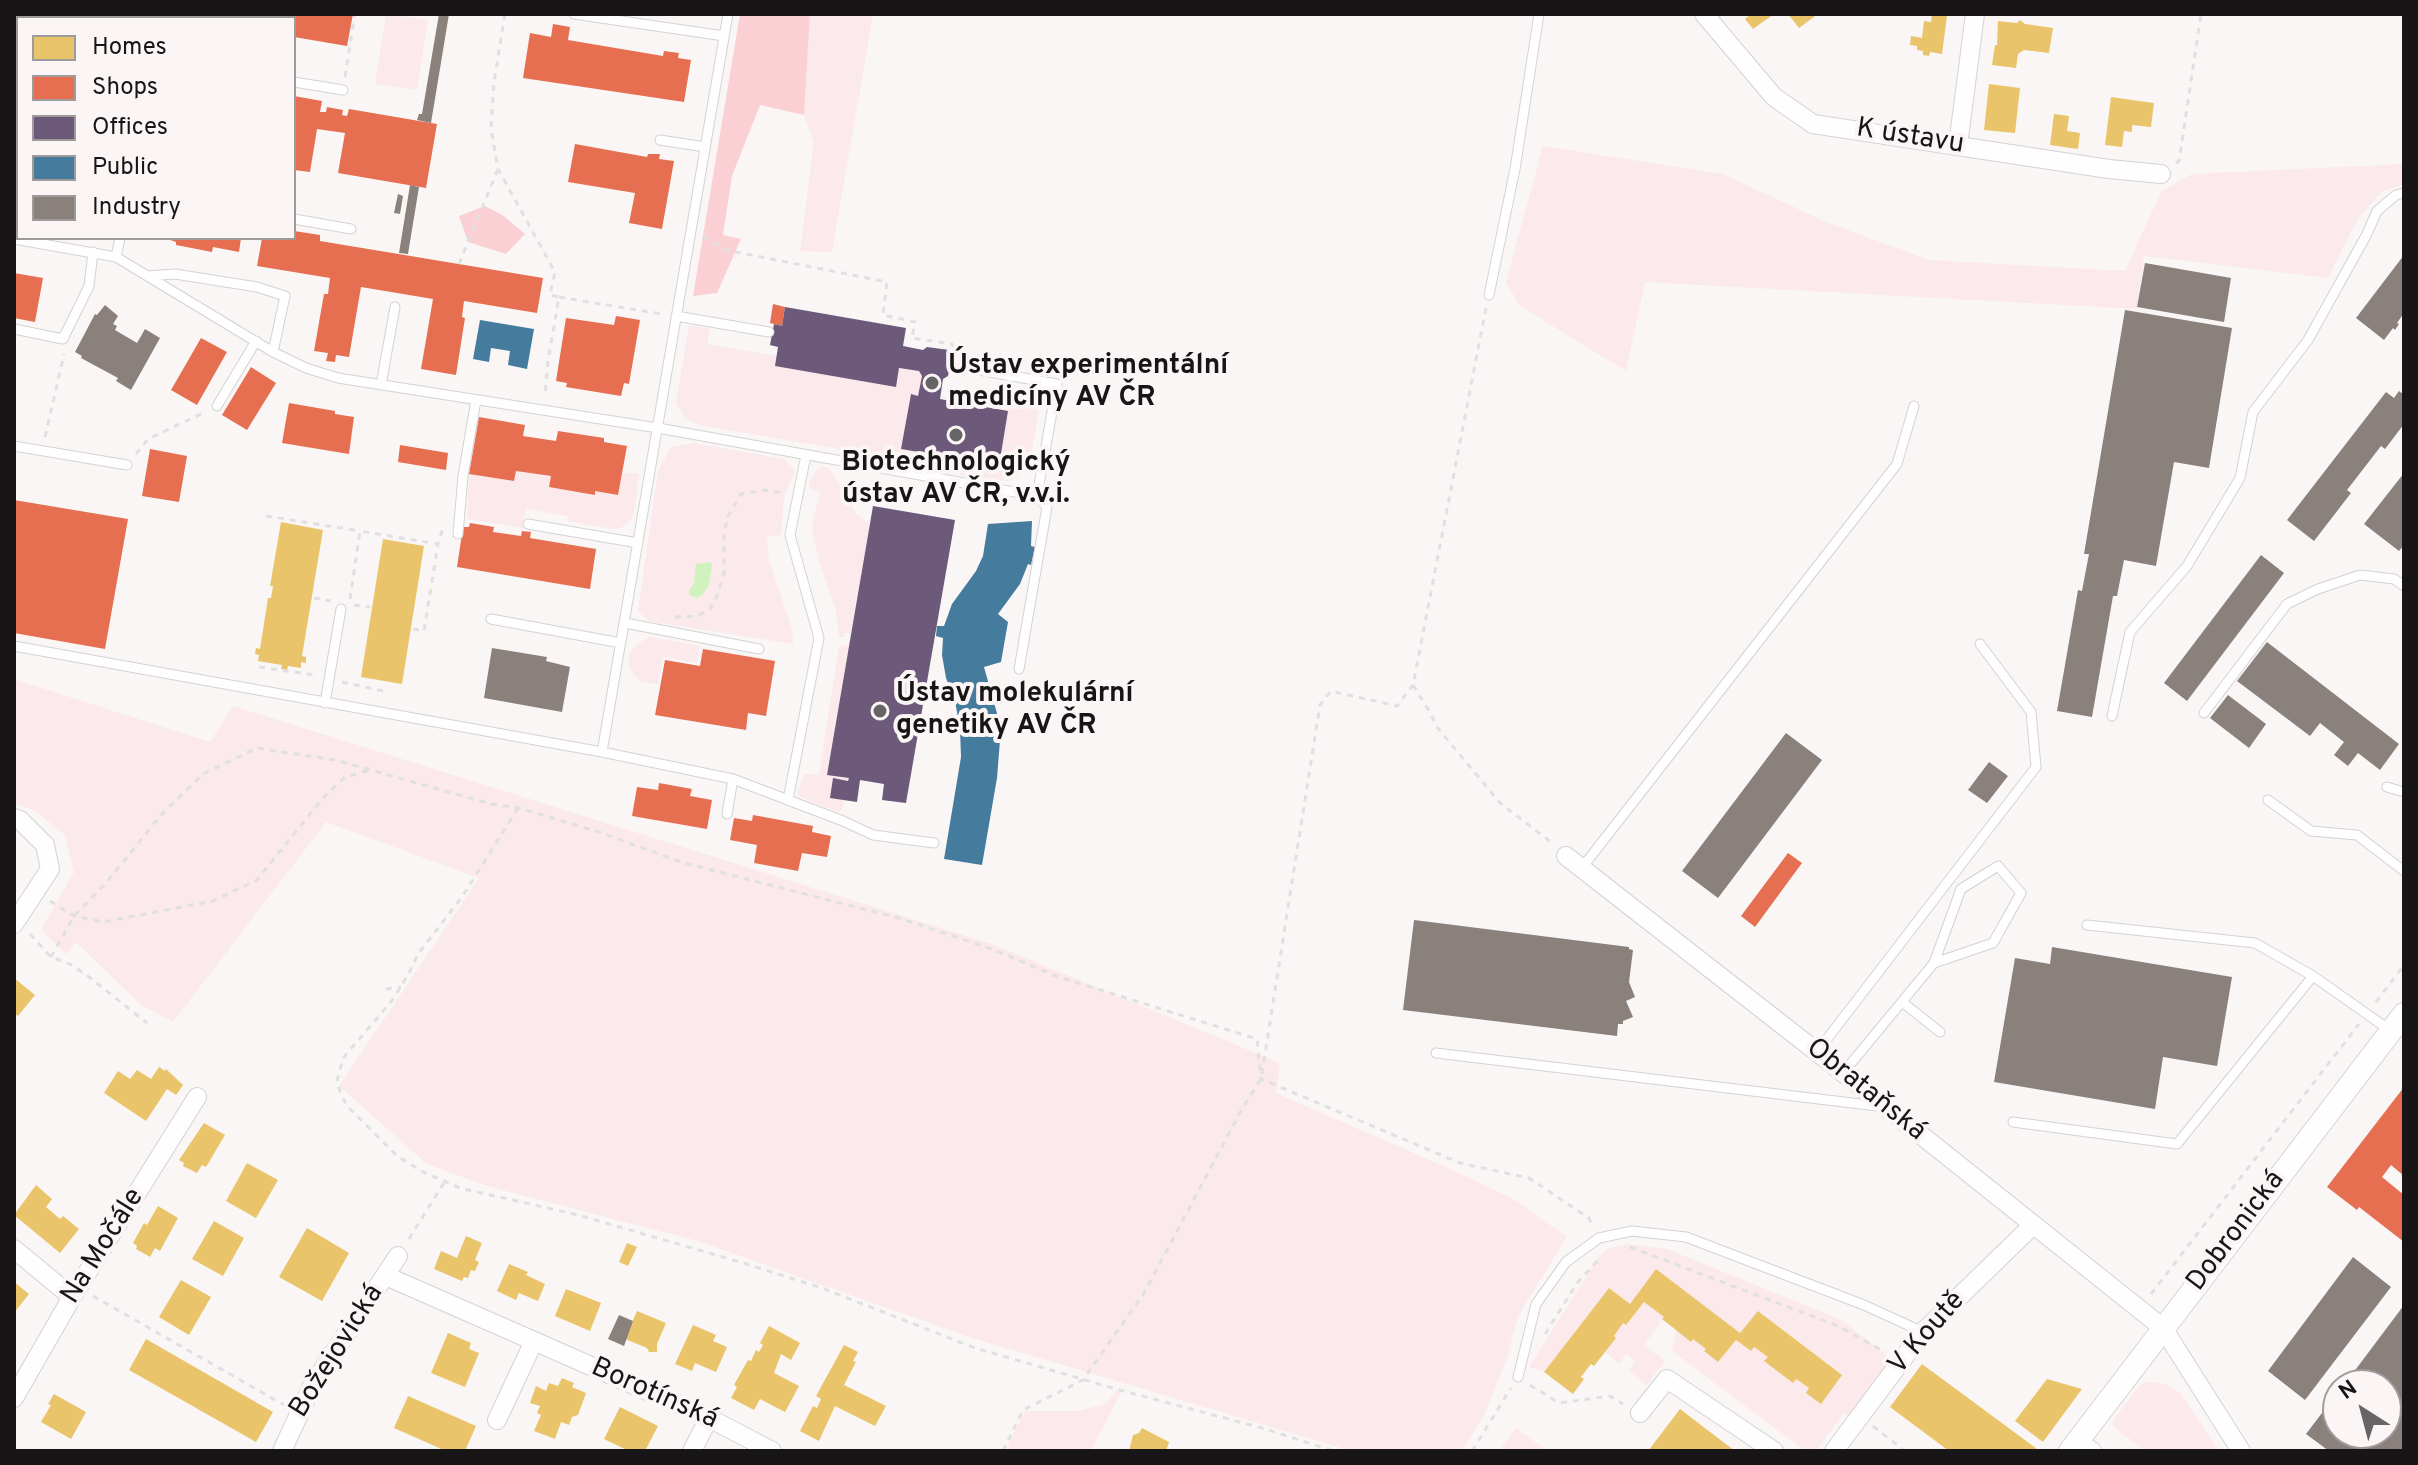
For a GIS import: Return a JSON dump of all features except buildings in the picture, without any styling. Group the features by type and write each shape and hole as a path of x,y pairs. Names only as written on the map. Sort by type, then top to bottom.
{"street":[{"name":"K ústavu","path":"1704,14 1774,97 1813,124 2109,169 2161,174"},
{"path":"1958,145 1975,14"},
{"path":"14,818 20,820 45,845 50,869 15,923"},
{"name":"Obrataňská","path":"1566,856 2163,1328 2241,1451"},
{"name":"Dobronická","path":"2080,1448 2163,1328 2397,1022"},
{"name":"Na Močále","path":"14,1398 81,1295 197,1097"},
{"name":"V Koutě","path":"1834,1451 1923,1332 2032,1226"},
{"path":"14,1249 81,1295"},
{"name":"Božejovická","path":"282,1451 313,1384 398,1256"},
{"name":"Borotínská","path":"386,1276 709,1418 772,1451"},
{"path":"497,1420 534,1341"},
{"path":"1640,1413 1667,1379 1774,1451"},
{"path":"692,1451 709,1418"}],"lane":[{"path":"574,14 724,36"},
{"path":"602,752 728,14"},
{"path":"1489,295 1515,169 1539,14"},
{"path":"296,82 343,90"},
{"path":"660,140 705,147"},
{"path":"2112,716 2130,632 2187,566 2240,478 2253,412 2308,340 2377,211 2396,195 2404,193"},
{"path":"296,219 351,229"},
{"path":"20,240 116,257 273,352 306,368 338,378 658,428 1037,496 1047,507 1019,669"},
{"path":"116,257 120,240"},
{"path":"14,329 63,339 89,286 93,252"},
{"path":"148,276 175,274 257,287 285,296 273,352"},
{"path":"381,385 395,307"},
{"path":"676,316 769,332"},
{"path":"217,406 256,341"},
{"path":"962,367 1057,384 1037,496"},
{"path":"458,534 463,476 476,400"},
{"path":"1581,869 1897,464 1914,406"},
{"path":"14,446 127,465"},
{"path":"788,800 819,638 790,535 806,455"},
{"path":"528,524 638,543"},
{"path":"2204,713 2287,604 2318,589 2360,575 2394,579 2404,586"},
{"path":"325,703 342,605"},
{"path":"491,619 621,643"},
{"path":"625,623 759,649"},
{"path":"1817,1052 2036,767 2031,712 1980,644"},
{"path":"14,646 602,752 733,779 873,835 934,843"},
{"path":"727,814 733,779"},
{"path":"2387,787 2404,792"},
{"path":"2268,800 2311,831 2357,835 2404,871"},
{"path":"1843,1073 1934,963 1961,889 1998,866 2021,893 1993,943 1934,963"},
{"path":"2087,925 2255,943 2313,976 2367,1014 2397,1022"},
{"path":"2013,1122 2177,1144 2313,976"},
{"path":"1902,1002 1940,1032"},
{"path":"1436,1053 1885,1107"},
{"path":"1518,1377 1536,1304 1566,1262 1599,1238 1632,1231 1686,1237 1864,1305 1923,1332"}],"path":[{"path":"343,90 355,14"},
{"path":"505,14 494,82 491,129 498,169 555,272 550,295 676,316"},
{"path":"2161,174 2179,161 2201,14"},
{"path":"459,264 498,169"},
{"path":"700,235 726,250 887,282 883,315 915,322 912,338 952,344 962,367"},
{"path":"1003,1451 1023,1410 1083,1380 1144,1293 1261,1079 1320,705 1331,691 1397,706 1413,685 1489,295"},
{"path":"544,411 548,361 559,297"},
{"path":"42,450 65,350 63,339"},
{"path":"127,465 148,439 217,406"},
{"path":"647,628 659,616 697,616 710,609 724,573 724,534 728,516 741,494 765,490 797,496"},
{"path":"266,516 438,544"},
{"path":"413,629 424,631 442,529"},
{"path":"314,598 342,605 360,531"},
{"path":"1413,685 1436,726 1500,803 1566,856"},
{"path":"51,957 74,916 106,883 161,815 203,774 257,748 335,760 491,804 519,808 599,832 681,862 902,919 992,949 1056,976 1257,1039 1261,1079"},
{"path":"36,892 74,916 103,922 213,901 257,880 334,787 345,777 370,770"},
{"path":"519,808 462,897 418,954 391,1002 343,1058 337,1081 341,1095 348,1107 397,1156 425,1173 460,1188 578,1215 740,1262 822,1288 975,1348 1334,1451"},
{"path":"15,923 24,926 51,957 70,964 147,1023"},
{"path":"2139,1309 2404,965"},
{"path":"386,989 401,987"},
{"path":"1261,1079 1460,1163 1529,1178 1589,1218 1605,1252 1578,1282 1544,1336"},
{"path":"398,1256 445,1181"},
{"path":"1629,1247 1838,1326 1888,1354"},
{"path":"81,1295 290,1409"},
{"path":"1472,1451 1518,1377 1559,1403 1610,1396 1640,1413"},
{"path":"1860,1416 1905,1451"}],"shaded area":[{"path":"14,14 137,14 16,16 14,67"},
{"path":"386,14 428,20 417,90 375,84"},
{"path":"740,14 810,14 804,115 760,105 732,176 723,235 741,239 717,293 693,296"},
{"path":"810,14 873,14 832,252 800,251 814,142 804,115"},
{"path":"1543,146 1723,174 1826,222 1929,260 2125,271 2161,192 2192,174 2404,164 2404,184 2381,192 2357,220 2328,278 2144,256 2137,309 1645,282 1626,371 1520,306 1506,282"},
{"path":"485,206 504,216 525,234 506,254 468,242 459,216"},
{"path":"689,325 710,329 707,344 777,356 919,371 922,376 919,396 910,395 902,450 999,466 1008,411 990,408 992,394 1024,400 1027,386 1037,403 1038,415 1031,455 1022,473 1009,481 995,481 840,453 839,449 699,425 685,418 676,403"},
{"path":"693,443 785,459 795,471 784,496 781,535 767,537 769,560 792,629 793,644 648,621 638,611 658,471 671,447"},
{"path":"822,467 830,469 857,515 870,524 851,633 844,633 844,637 839,637 836,611 813,536 813,519 820,493 810,488 809,483"},
{"path":"516,471 551,476 549,487 618,495 622,472 639,474 634,511 630,521 621,528 613,529 567,521 568,516 526,509 522,528 467,519 469,474 514,481"},
{"path":"711,562 708,587 697,598 689,595 694,584 696,564"},
{"path":"650,637 700,646 697,663 663,657 658,684 641,682 629,665 629,654 638,643"},
{"path":"839,646 849,646 827,774 849,778 848,781 834,779 844,800 838,812 797,794 804,774 819,775"},
{"path":"14,679 210,742 233,706 992,944 1280,1063 1276,1093 1515,1200 1567,1237 1518,1316 1507,1358 1485,1413 1462,1451 1352,1451 969,1337 698,1241 487,1186 427,1164 339,1086 479,878 326,822 173,1022 141,1005 76,942 66,954 41,930 74,872 65,835 35,811 14,803"},
{"path":"1629,1244 1667,1249 1840,1319 1892,1359 1850,1417 1844,1413 1816,1451 1805,1451 1672,1351 1676,1330 1690,1341 1693,1339 1718,1362 1736,1340 1750,1351 1754,1347 1768,1357 1765,1362 1792,1382 1796,1379 1809,1388 1820,1403 1842,1375 1759,1311 1740,1333 1656,1270 1630,1304 1609,1288 1544,1372 1529,1367 1598,1258 1609,1248"},
{"path":"1644,1302 1664,1317 1644,1345 1665,1361 1647,1385 1629,1371 1635,1361 1626,1354 1619,1364 1605,1352 1623,1323 1626,1324"},
{"path":"2148,1382 2165,1384 2180,1393 2219,1451 2146,1451 2116,1429 2114,1419 2140,1385"},
{"path":"1117,1390 1121,1392 1091,1451 1005,1451 1025,1411 1078,1411 1105,1404"},
{"path":"1516,1428 1548,1451 1499,1451"}],"place":[{"name":"Ústav experimentální medicíny AV ČR","path":"932,383"},
{"name":"Biotechnologický ústav AV ČR, v.v.i.","path":"956,435"},
{"name":"Ústav molekulární genetiky AV ČR","path":"880,711"}]}
